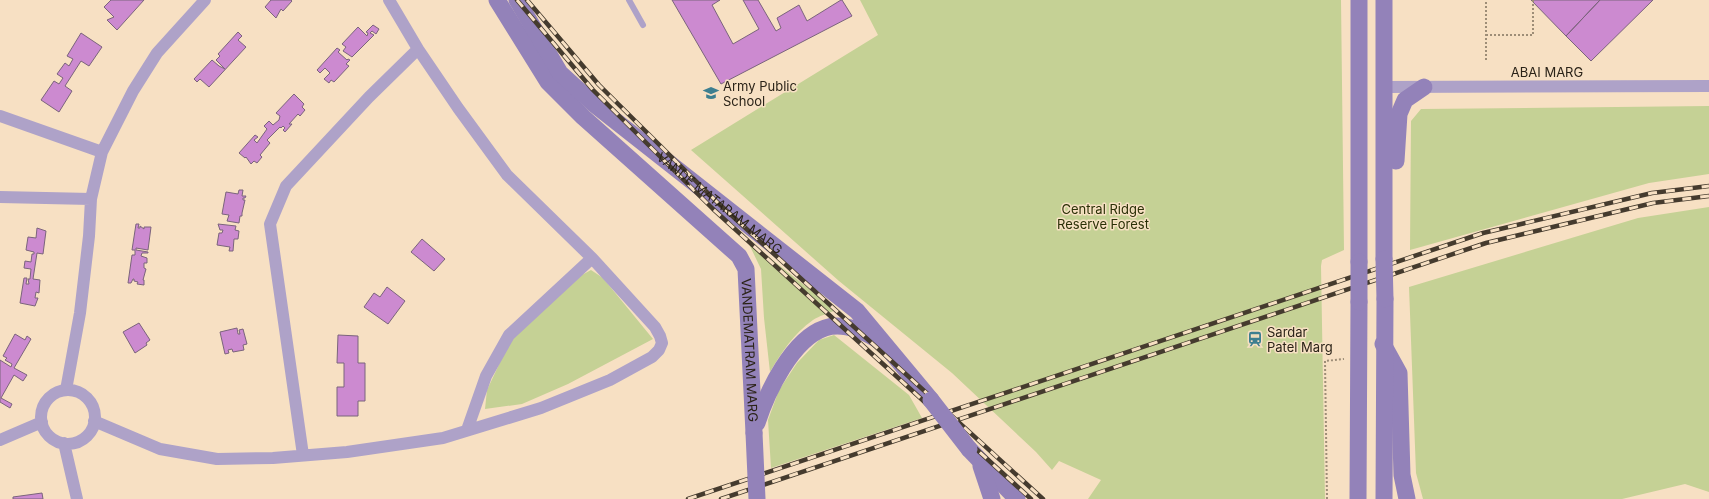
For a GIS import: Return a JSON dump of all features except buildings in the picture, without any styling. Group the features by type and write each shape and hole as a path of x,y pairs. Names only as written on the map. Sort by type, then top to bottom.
{"main road":[{"name":"VANDE MATARAM MARG","path":"497,0 548,82 583,117 678,201"},
{"name":"VANDE MATARAM MARG","path":"517,0 560,73 594,104 857,310 974,455"},
{"path":"1358,499 1359,0"},
{"path":"1384,0 1384,499"},
{"path":"1384,254 1391,234 1399,114 1405,100 1424,87"},
{"name":"VANDEMATRAM MARG","path":"678,201 739,256 746,269 757,499"},
{"path":"754,432 760,412 773,382 784,364 813,335 826,328 844,327 858,330 886,345"},
{"path":"1383,344 1399,373 1402,475 1407,499"},
{"path":"974,455 992,499"},
{"path":"974,455 1017,499"}],"street":[{"path":"66,390 80,313 89,236 91,199 102,152 133,91 157,54 205,0"},
{"path":"94,421 160,449 217,459 347,452 442,438 541,408 610,380 652,358 659,350 662,342 655,327 592,258 507,175 418,50 389,0"},
{"path":"303,455 270,224 286,186 369,97 418,50"},
{"name":"ABAI MARG","path":"1385,87 1709,86"},
{"path":"0,116 102,152"},
{"path":"0,196 91,199"},
{"path":"466,430 486,376 510,335 592,258"},
{"path":"66,390 74,390 83,394 89,400 94,413 94,421 92,429 84,438 71,444 64,443 50,437 44,429 41,415 44,404 52,395 66,390"},
{"path":"0,440 42,422"},
{"path":"64,443 77,499"}],"lane":[{"path":"629,0 643,25"}],"path":[{"path":"1486,0 1486,60"},
{"path":"1486,34 1532,34 1533,0"},
{"path":"1327,499 1325,361 1358,365"}],"green space":[{"name":"Central Ridge Reserve Forest","path":"860,0 1341,0 1344,250 1322,260 1321,266 1325,499 1088,499 1101,480 1059,461 1052,470 1036,452 952,373 839,281 691,150 878,35"},
{"path":"1709,106 1709,174 1649,183 1410,250 1411,121 1421,109"},
{"path":"1709,207 1709,492 1685,484 1622,499 1423,499 1416,473 1409,287 1638,218"},
{"path":"747,240 836,310 815,319 806,325 783,351 770,372 764,318 761,269"},
{"path":"591,270 603,278 653,339 568,384 522,404 485,409 487,390 511,339 580,276"},
{"path":"834,335 909,395 922,418 771,468 768,420 779,390 797,363 819,340"}],"railway":[{"path":"517,0 593,90 713,209 1031,499"},
{"path":"527,0 599,85 718,203 1043,499"},
{"path":"688,499 1483,233 1652,193 1709,186"},
{"path":"721,499 1486,243 1653,203 1709,196"}],"place":[{"name":"Army Public School","path":"711,93"},
{"name":"Sardar Patel Marg","path":"1255,339"}]}
